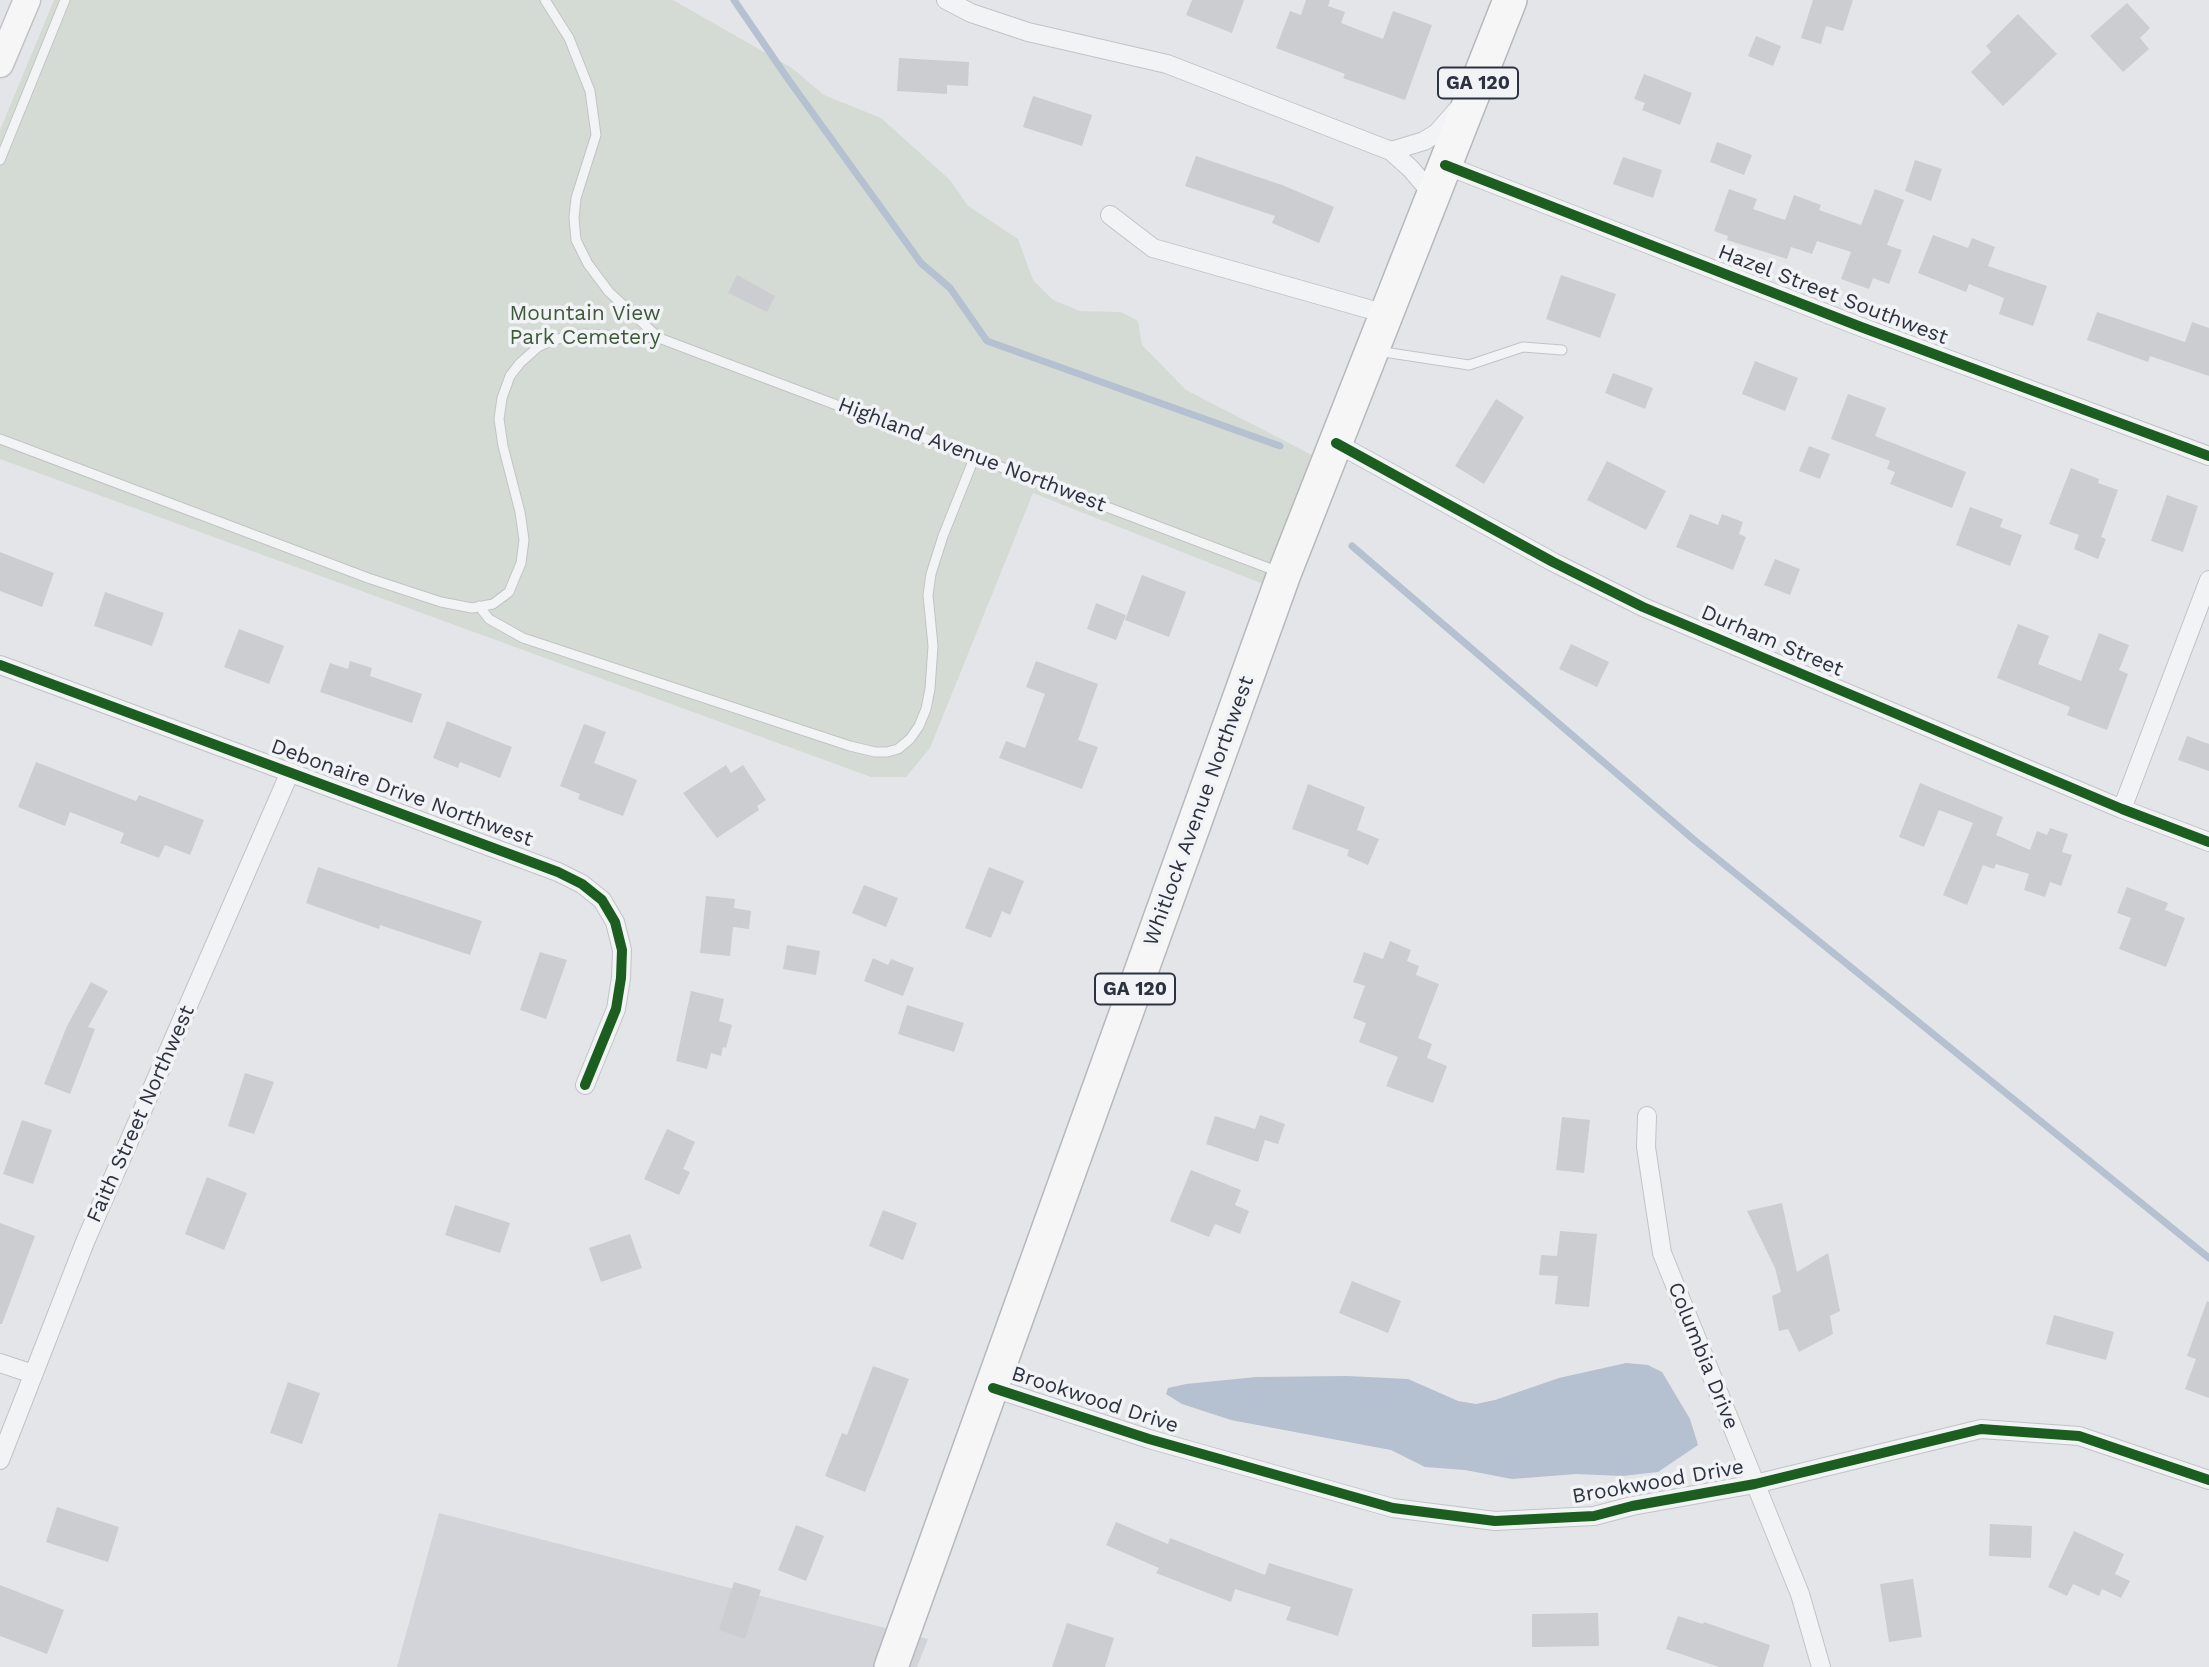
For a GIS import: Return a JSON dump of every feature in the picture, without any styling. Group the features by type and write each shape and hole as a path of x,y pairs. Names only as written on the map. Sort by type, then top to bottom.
{"highway":[{"name":"Whitlock Avenue Northwest","path":"891,1667 1284,574 1510,0"}],"street":[{"path":"0,64 27,0"},
{"path":"946,0 971,13 1028,32 1167,64 1391,151 1411,169 1439,180"},
{"path":"1391,151 1424,141 1437,132 1456,111 1481,74"},
{"name":"Hazel Street Southwest","path":"1439,180 1861,327 2209,456"},
{"path":"1110,215 1153,248 1386,314"},
{"name":"Durham Street","path":"1336,443 1553,562 1643,607 2122,809 2209,842"},
{"path":"2122,809 2209,580"},
{"name":"Debonaire Drive Northwest","path":"0,665 558,872 582,884 602,900 615,922 622,950 616,1009 585,1085"},
{"name":"Faith Street Northwest","path":"0,1460 85,1242 290,772"},
{"name":"Columbia Drive","path":"1647,1116 1646,1147 1662,1253 1800,1594 1821,1667"},
{"path":"0,1363 33,1374"},
{"name":"Brookwood Drive","path":"993,1388 1149,1440 1393,1508 1495,1521 1594,1516 1632,1506 1755,1484 1981,1429 2079,1436 2209,1480"}],"lane":[{"path":"0,160 65,0"},
{"path":"545,0 569,38 586,80 595,124 596,135 576,198 576,240 588,264 609,292 659,338"},
{"path":"0,439 368,578 441,602 471,608 493,604 509,592 521,563 524,540 520,512 499,419 502,398 510,376 538,347 552,341 584,334 659,338"},
{"name":"Highland Avenue Northwest","path":"659,338 1284,574"},
{"path":"1372,350 1469,365 1523,347 1562,350"},
{"path":"479,606 489,619 523,638 850,746 875,752 898,749 910,739 926,709 933,646 928,595 931,574 975,456"}],"shaded area":[{"path":"439,1513 928,1639 917,1667 397,1667"}],"green space":[{"name":"Mountain View Park Cemetery","path":"54,0 673,0 792,68 824,95 881,118 950,180 968,206 1018,239 1033,280 1053,300 1080,311 1121,312 1138,321 1142,345 1186,390 1312,455 1263,584 1033,493 930,748 906,777 871,777 0,459 0,130"}],"water":[{"path":"1626,1363 1648,1365 1662,1372 1690,1419 1698,1445 1658,1472 1622,1476 1576,1474 1512,1479 1465,1470 1425,1467 1391,1450 1231,1420 1182,1404 1166,1394 1168,1388 1186,1384 1256,1377 1347,1376 1408,1379 1458,1401 1476,1404 1559,1378"}],"building":[{"path":"1192,0 1244,0 1232,33 1186,15"},
{"path":"1306,0 1330,0 1328,6 1345,12 1341,23 1383,39 1393,11 1432,25 1405,100 1343,78 1345,74 1276,48 1290,11 1301,15"},
{"path":"1813,0 1853,0 1843,31 1826,26 1821,44 1801,38"},
{"path":"2127,3 2150,28 2140,38 2149,49 2123,72 2090,36"},
{"path":"2018,14 2057,54 2003,106 1971,72 1991,52 1986,46"},
{"path":"1756,36 1781,46 1773,66 1748,56"},
{"path":"899,58 969,62 968,86 947,85 947,94 897,91"},
{"path":"1644,74 1692,93 1680,125 1642,110 1645,103 1634,99"},
{"path":"1033,96 1092,115 1082,146 1023,127"},
{"path":"1717,142 1752,155 1744,175 1710,162"},
{"path":"1196,156 1282,185 1334,207 1319,243 1272,223 1275,216 1185,186"},
{"path":"1623,157 1662,170 1653,198 1613,184"},
{"path":"1915,160 1942,169 1931,201 1905,191"},
{"path":"1729,189 1757,199 1753,209 1785,220 1794,195 1821,205 1819,210 1861,225 1875,189 1904,200 1887,245 1902,250 1889,284 1873,278 1869,289 1841,279 1851,252 1817,241 1812,254 1791,247 1787,259 1727,240 1728,236 1714,231"},
{"path":"1933,235 1968,248 1972,238 1995,247 1988,266 2047,286 2033,326 1999,314 2004,298 1969,284 1966,292 1918,273"},
{"path":"737,275 775,296 767,312 728,293"},
{"path":"1561,275 1616,294 1600,338 1546,319"},
{"path":"2097,312 2185,342 2192,322 2209,328 2209,376 2150,356 2148,362 2087,340"},
{"path":"1755,361 1798,378 1785,411 1742,394"},
{"path":"1613,373 1653,388 1645,409 1605,393"},
{"path":"1848,394 1886,408 1875,436 1966,472 1952,508 1890,484 1895,472 1887,469 1890,461 1831,439"},
{"path":"1496,399 1524,417 1484,484 1455,466"},
{"path":"1809,446 1830,454 1820,479 1799,471"},
{"path":"1607,461 1666,491 1646,530 1587,500"},
{"path":"2071,468 2099,479 2098,483 2118,490 2101,537 2106,539 2098,559 2074,549 2079,535 2049,524"},
{"path":"2167,495 2198,506 2183,552 2151,541"},
{"path":"1970,507 2003,519 2000,527 2022,535 2010,566 1956,545"},
{"path":"1690,514 1718,525 1722,514 1743,522 1739,534 1746,537 1733,570 1676,547"},
{"path":"0,552 54,573 42,607 0,591"},
{"path":"1775,559 1800,569 1790,595 1764,585"},
{"path":"1142,575 1186,592 1169,637 1125,620"},
{"path":"105,592 164,613 152,646 94,626"},
{"path":"1096,603 1126,615 1116,640 1087,629"},
{"path":"2018,624 2049,636 2038,664 2081,681 2099,633 2129,645 2119,670 2128,674 2107,730 2067,715 2070,707 1997,678"},
{"path":"239,629 284,646 269,684 224,667"},
{"path":"1571,644 1609,662 1597,687 1559,669"},
{"path":"350,661 372,668 370,676 422,694 412,723 320,692 330,663 348,669"},
{"path":"1036,661 1098,684 1078,740 1098,747 1082,789 999,758 1006,741 1025,748 1045,694 1026,687"},
{"path":"447,721 512,747 500,778 460,762 458,768 433,758"},
{"path":"584,724 606,732 594,763 637,780 623,816 578,799 580,794 560,786"},
{"path":"2187,736 2209,744 2209,771 2178,760"},
{"path":"36,762 136,801 139,795 204,820 190,855 165,845 159,858 120,843 124,833 70,812 65,826 18,807"},
{"path":"726,765 731,773 743,765 766,800 757,806 759,810 717,838 683,793"},
{"path":"1920,783 2003,817 1996,835 2030,850 2037,831 2047,835 2050,828 2068,834 2062,852 2072,855 2061,886 2050,882 2045,897 2024,890 2029,874 1996,864 1994,869 1983,865 1967,905 1943,895 1973,823 1939,810 1924,847 1899,837"},
{"path":"1308,784 1365,807 1357,830 1379,839 1368,865 1347,856 1349,850 1292,829"},
{"path":"318,867 482,921 470,955 380,925 379,929 306,903"},
{"path":"989,867 1024,881 1010,915 1002,911 991,938 965,928"},
{"path":"864,885 898,898 886,927 852,913"},
{"path":"2127,887 2168,903 2165,910 2185,918 2166,967 2119,949 2131,918 2117,913"},
{"path":"706,896 735,899 734,908 751,911 749,929 733,927 730,956 700,953"},
{"path":"1390,941 1411,950 1407,961 1419,966 1416,975 1439,984 1418,1038 1432,1044 1427,1058 1447,1066 1433,1103 1386,1086 1398,1057 1359,1042 1366,1023 1353,1018 1365,986 1353,982 1364,952 1383,959"},
{"path":"787,945 820,951 816,975 783,969"},
{"path":"540,952 567,960 546,1019 520,1010"},
{"path":"873,958 888,965 891,959 914,968 903,996 864,981"},
{"path":"91,982 108,991 88,1027 95,1029 70,1094 44,1084 67,1026"},
{"path":"691,991 724,999 719,1021 732,1025 726,1048 723,1047 721,1056 711,1053 707,1069 676,1061"},
{"path":"907,1005 964,1023 954,1052 898,1034"},
{"path":"245,1073 274,1082 254,1134 228,1126"},
{"path":"1260,1115 1285,1124 1278,1144 1265,1140 1258,1162 1206,1144 1215,1116 1255,1129"},
{"path":"1562,1117 1590,1120 1584,1173 1556,1170"},
{"path":"22,1120 52,1130 33,1184 3,1174"},
{"path":"667,1129 695,1142 683,1169 690,1172 679,1195 644,1179"},
{"path":"1191,1170 1241,1190 1235,1205 1249,1211 1240,1234 1215,1224 1209,1237 1170,1221"},
{"path":"207,1177 247,1193 224,1250 185,1234"},
{"path":"1782,1203 1797,1272 1828,1253 1840,1311 1830,1316 1833,1334 1799,1352 1788,1329 1779,1331 1772,1296 1781,1292 1775,1268 1747,1211"},
{"path":"455,1205 510,1223 500,1253 445,1235"},
{"path":"883,1210 917,1223 903,1260 869,1246"},
{"path":"0,1223 35,1236 2,1324 0,1324"},
{"path":"1560,1231 1597,1234 1589,1307 1555,1304 1558,1276 1539,1275 1541,1255 1557,1256"},
{"path":"630,1234 642,1268 601,1282 589,1248"},
{"path":"1352,1281 1401,1301 1388,1333 1339,1313"},
{"path":"2207,1301 2209,1398 2185,1389 2196,1359 2187,1356"},
{"path":"2054,1315 2114,1332 2106,1360 2046,1344"},
{"path":"873,1366 909,1379 865,1492 825,1476 842,1433 847,1435"},
{"path":"288,1382 320,1393 302,1444 270,1433"},
{"path":"57,1507 119,1527 108,1562 46,1542"},
{"path":"1116,1522 1168,1544 1170,1538 1265,1575 1269,1563 1353,1589 1338,1636 1286,1620 1291,1607 1235,1589 1231,1602 1156,1573 1159,1568 1106,1545"},
{"path":"1990,1524 2032,1526 2031,1558 1989,1556"},
{"path":"796,1525 824,1536 806,1581 778,1570"},
{"path":"2074,1531 2124,1554 2115,1574 2130,1581 2121,1598 2102,1589 2099,1596 2073,1584 2067,1596 2048,1587"},
{"path":"1913,1579 1922,1637 1889,1642 1880,1584"},
{"path":"734,1582 761,1590 745,1639 719,1630"},
{"path":"0,1585 64,1610 47,1654 0,1636"},
{"path":"1598,1613 1599,1646 1532,1647 1532,1614"},
{"path":"1678,1616 1770,1645 1763,1667 1719,1667 1666,1649"},
{"path":"1067,1623 1114,1638 1105,1667 1052,1667"}],"waterway":[{"path":"734,0 921,263 950,288 987,341 1280,446"},
{"path":"1352,546 1693,839 2209,1258"}],"cycle path":[{"path":"1445,165 1861,327 2209,456"},
{"path":"1336,443 1553,562 1643,607 2122,809 2209,842"},
{"path":"0,665 558,872 582,884 602,900 615,922 622,950 616,1009 585,1085"},
{"path":"993,1388 1149,1439 1393,1508 1495,1521 1594,1516 1632,1506 1755,1484 1981,1429 2079,1436 2209,1480"}]}
